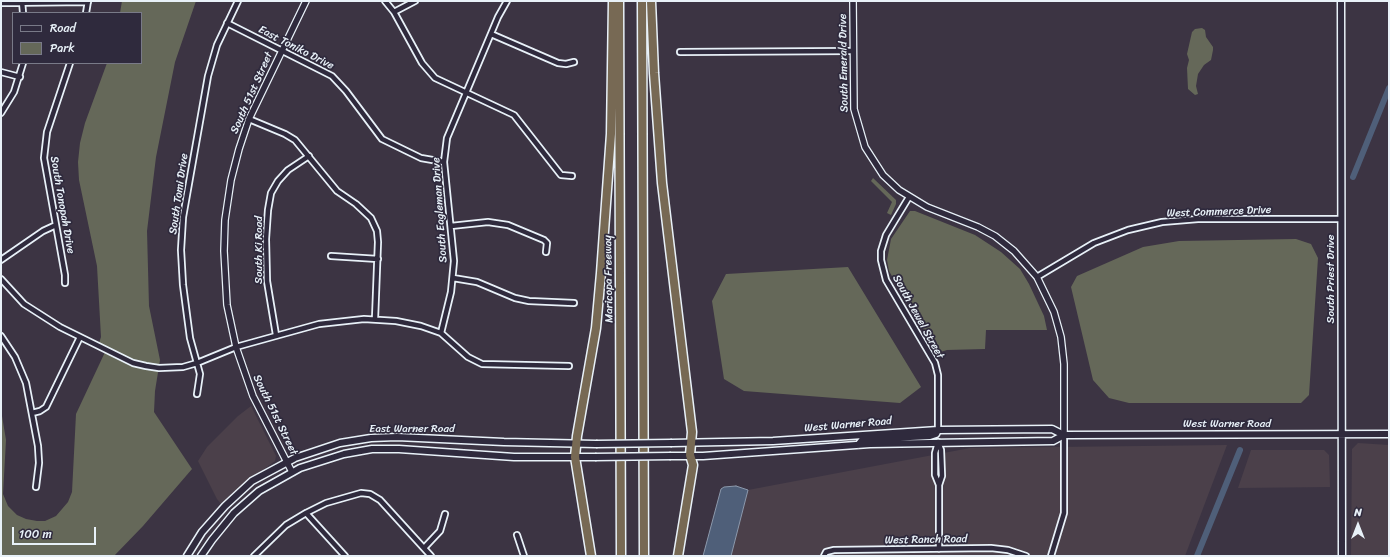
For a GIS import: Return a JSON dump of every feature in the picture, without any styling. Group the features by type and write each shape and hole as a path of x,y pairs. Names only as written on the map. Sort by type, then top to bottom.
{"highway":[{"path":"591,556 576,457 576,443 598,313 611,134 613,1"},
{"name":"Maricopa Freeway","path":"619,1 621,556"},
{"path":"642,1 644,556"},
{"path":"651,1 654,73 662,183 692,432 690,455 693,465 678,556"}],"main road":[{"name":"South Priest Drive","path":"1340,1 1342,556"},
{"name":"West Warner Road","path":"632,444 773,441 938,430 1052,429 1064,435 1389,434"},
{"path":"858,445 862,440 930,436 936,434 938,430"},
{"name":"West Warner Road","path":"633,456 703,456 858,445 938,442 1053,441 1064,435"},
{"name":"East Warner Road","path":"187,556 202,532 225,506 252,481 286,462 318,449 340,443 383,437 433,437 504,442 632,444"},
{"path":"383,437 384,449"},
{"name":"East Warner Road","path":"201,556 234,513 259,491 292,472 322,459 344,454 384,449 514,457 633,456"}],"street":[{"path":"1,3 88,1 86,12"},
{"name":"South Tomi Drive","path":"197,394 200,374 190,338 182,285 182,217 208,76 217,45 238,1"},
{"name":"South 51st Street","path":"292,472 253,396 236,347 227,305 224,280 225,220 231,180 249,119 306,1"},
{"path":"385,1 394,12 427,70 445,84 514,115 561,175 572,176"},
{"path":"394,12 414,1"},
{"name":"South Eagleman Drive","path":"441,333 453,278 453,246 444,162 447,138 491,34 507,1"},
{"name":"South Emerald Drive","path":"853,1 854,109 865,147 883,175 909,197 927,207 990,233 1014,251 1037,277 1054,312 1061,337 1064,364 1064,435"},
{"path":"22,2 23,12"},
{"name":"East Toniko Drive","path":"228,24 332,76 346,91 382,139 421,158 444,162"},
{"path":"491,34 558,63 566,64 574,62"},
{"path":"680,52 853,51"},
{"path":"1,113 14,92 20,77 23,64"},
{"name":"South Tonopah Drive","path":"65,283 65,275 56,225 45,172 44,144 70,64"},
{"path":"1,72 20,77"},
{"path":"249,119 285,134 295,140 336,191 356,204 372,218 377,231 378,258 375,319"},
{"name":"South Ki Road","path":"276,335 269,302 266,274 268,210 272,193 278,181 288,170 308,156"},
{"name":"South Jewel Street","path":"909,197 886,235 881,250 881,260 886,280 935,362 938,375 938,430"},
{"name":"West Commerce Drive","path":"1037,277 1094,243 1128,230 1156,223 1192,220 1341,219"},
{"path":"451,226 488,222 508,225 544,240 548,243 546,252"},
{"path":"1,260 43,231 56,225"},
{"path":"331,256 378,258"},
{"path":"453,278 477,282 515,298 528,301 574,303"},
{"path":"1,279 24,304 40,316 134,363 146,366 169,368 197,363 236,347 332,321 375,319 407,323 441,333 468,357 482,364 569,366"},
{"path":"1,336 21,369 32,413 38,452 36,487"},
{"path":"32,413 40,411 46,407 80,337"},
{"path":"1051,556 1063,519 1065,505 1064,435"},
{"path":"938,442 941,450 942,476 939,485 939,548"},
{"path":"254,556 286,525 306,513 342,498 361,493 370,494 380,500 431,556"},
{"path":"306,513 345,556"},
{"path":"424,548 440,531 445,514"},
{"path":"517,535 524,556"},
{"name":"West Ranch Road","path":"825,554 834,550 999,548 1026,556"}],"shaded area":[{"path":"251,406 276,456 275,461 239,488 221,504 198,461 207,447 238,416"},
{"path":"1358,443 1389,445 1389,556 1351,556 1352,449"},
{"path":"1227,445 1185,556 731,556 748,490 970,448"},
{"path":"1251,450 1324,450 1329,455 1330,487 1238,488"}],"green space":[{"path":"122,1 196,1 175,62 156,157 147,231 149,306 160,360 155,391 154,412 192,469 143,526 114,556 1,556 1,410 6,440 3,494 8,506 17,515 26,519 45,521 56,516 68,502 72,492 76,414 106,350 98,346 101,337 97,266 79,180 78,162 80,143 85,123 107,64 142,64 142,12 120,12"},
{"path":"1202,28 1205,30 1206,37 1213,47 1213,50 1211,60 1204,65 1198,74 1196,86 1198,94 1195,95 1188,89 1187,68 1189,60 1187,54 1192,32 1195,29"},
{"path":"873,178 896,200 896,204 891,215 887,213 892,202 871,181"},
{"path":"910,211 915,211 975,235 1001,252 1020,269 1029,284 1044,316 1047,330 986,330 985,349 947,350 937,353 889,271 887,260 891,239"},
{"path":"1296,239 1311,244 1318,258 1309,395 1301,403 1129,403 1109,398 1093,380 1071,287 1077,276 1143,247 1179,241"},
{"path":"848,267 921,387 900,403 744,391 724,379 712,301 726,274"}],"water":[{"path":"736,486 748,490 731,556 703,556 721,489 724,487"}],"waterway":[{"path":"1353,177 1389,88"},
{"path":"1197,556 1240,450"}]}
